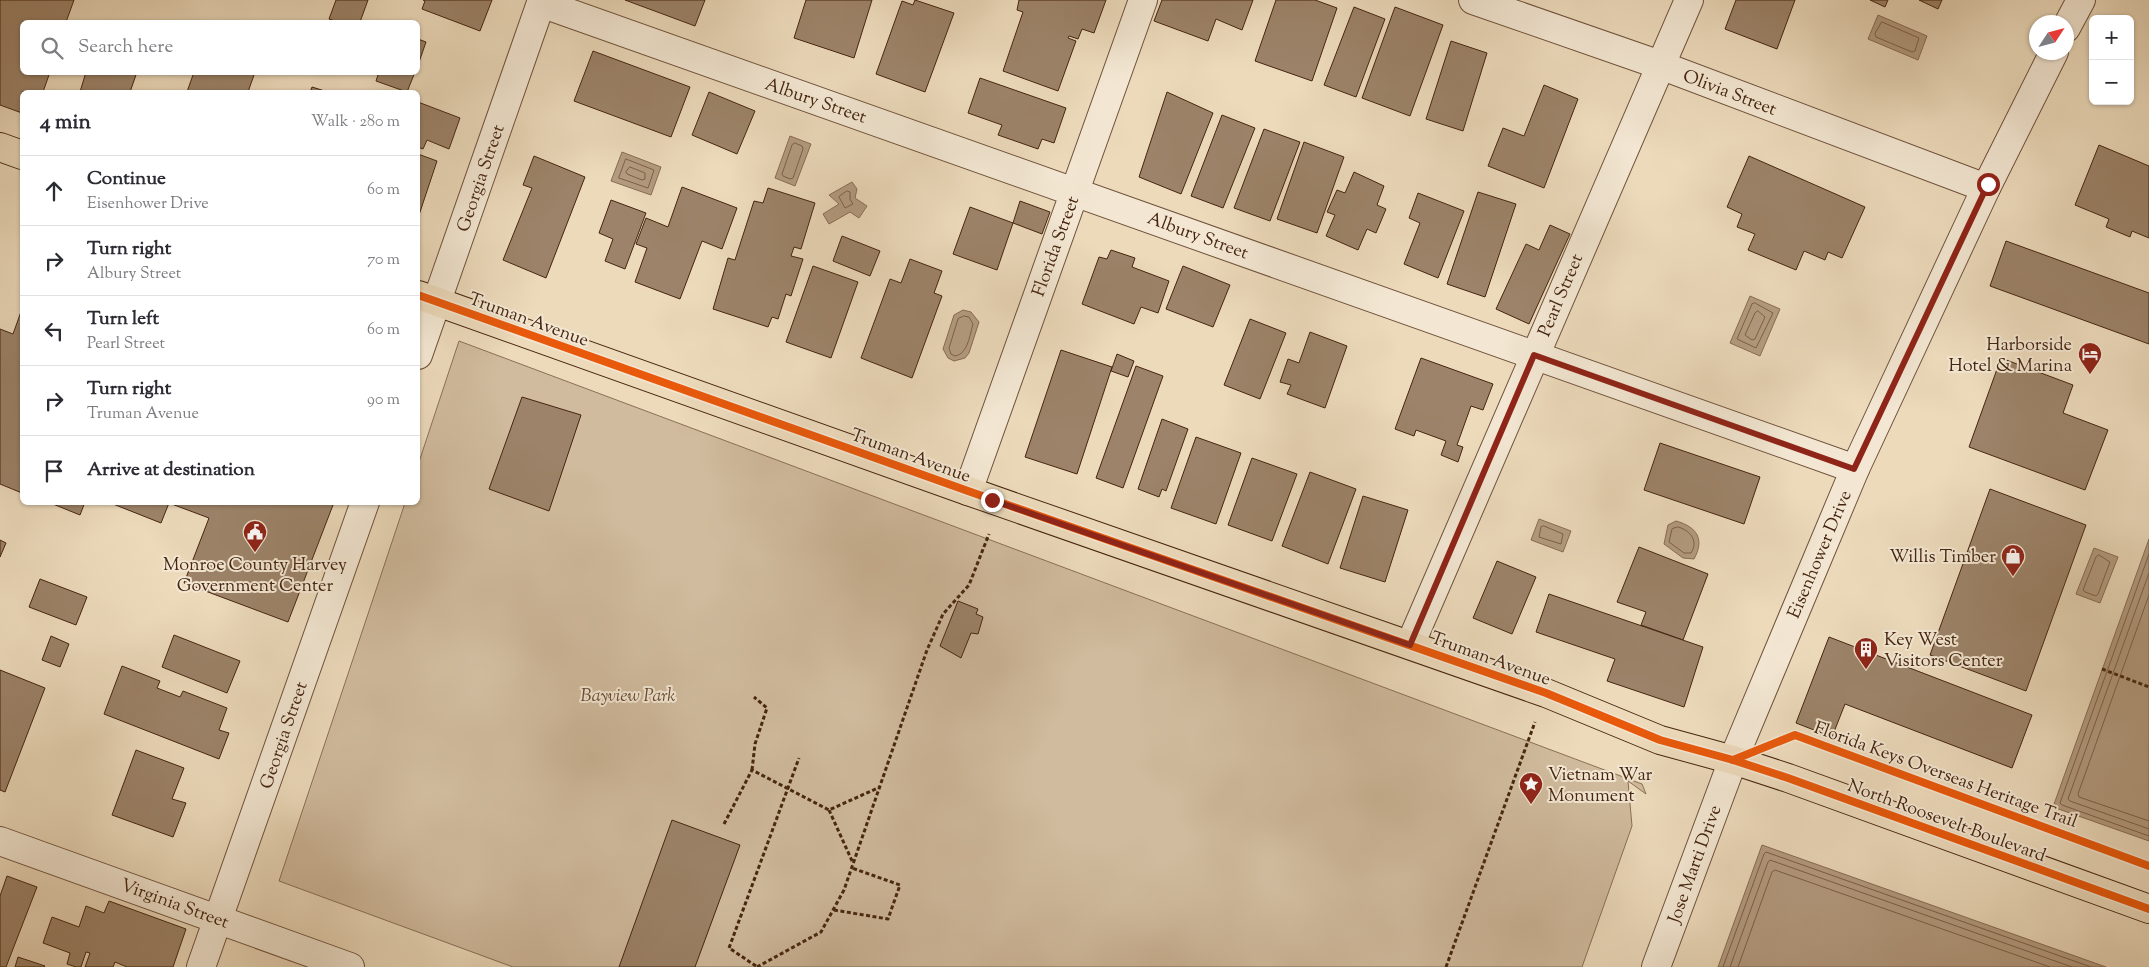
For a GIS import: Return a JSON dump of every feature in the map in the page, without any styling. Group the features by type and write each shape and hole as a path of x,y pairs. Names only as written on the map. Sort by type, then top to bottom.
{"main road":[{"path":"0,148 20,155"},
{"name":"Truman Avenue","path":"427,298 968,491 1546,693 1660,740 1733,760"},
{"name":"North Roosevelt Boulevard","path":"1733,760 2149,909"}],"street":[{"name":"Florida Street","path":"968,491 1143,0"},
{"name":"Olivia Street","path":"1473,0 1660,65 1986,188"},
{"name":"Pearl Street","path":"1410,645 1689,0"},
{"path":"2073,15 2081,0"},
{"name":"Albury Street","path":"542,2 1854,469"},
{"name":"Georgia Street","path":"420,342 427,298 542,2"},
{"name":"Eisenhower Drive","path":"1733,760 1854,469 1986,188 2050,60"},
{"name":"Georgia Street","path":"201,967 364,505"},
{"name":"Jose Marti Drive","path":"1656,967 1733,760"},
{"name":"Virginia Street","path":"0,841 350,967"}],"path":[{"path":"799,758 729,948 756,966 821,932 844,890 927,650 943,614 969,585 989,534"},
{"path":"2102,670 2149,687"},
{"path":"1446,967 1546,693"},
{"path":"724,824 752,770 755,744 767,708 754,697"},
{"path":"752,770 829,810 854,863"},
{"path":"829,810 880,786"},
{"path":"833,910 888,919 900,885 852,868"}],"green space":[{"name":"Bayview Park","path":"459,341 1642,784 1646,794 1628,781 1632,826 1582,967 513,967 279,881 404,505 420,505 420,459"}],"water":[{"path":"1878,15 1927,36 1918,60 1868,39"},
{"path":"790,136 811,144 795,186 775,178"},
{"path":"622,152 661,167 651,195 611,181"},
{"path":"852,182 857,189 855,198 867,206 859,218 850,212 829,224 823,214 839,204 829,195"},
{"path":"1750,296 1780,309 1760,356 1730,343"},
{"path":"963,310 971,312 979,322 969,353 965,358 954,361 948,358 943,349 954,315"},
{"path":"1539,519 1571,531 1563,552 1531,540"},
{"path":"1676,521 1694,530 1697,535 1699,545 1694,559 1683,558 1664,544 1668,525"},
{"path":"2149,539 2149,841 2053,807"},
{"path":"2094,548 2118,557 2100,603 2076,594"},
{"path":"1762,845 2106,967 1718,967"}],"building":[{"path":"0,0 74,0 67,20 20,20 20,75 49,75 44,90 20,90 20,112 0,105"},
{"path":"336,0 368,0 361,20 329,19"},
{"path":"423,0 492,0 480,31 422,9 425,1"},
{"path":"625,0 705,0 695,26"},
{"path":"806,0 872,0 854,58 794,38"},
{"path":"915,0 954,13 925,92 876,74 902,1 913,5"},
{"path":"1019,0 1106,0 1094,33 1082,29 1078,39 1069,36 1068,38 1076,41 1058,91 1003,71 1023,12 1017,10"},
{"path":"1162,0 1253,0 1242,30 1216,19 1208,41 1154,21"},
{"path":"1276,0 1315,0 1337,8 1312,81 1255,61"},
{"path":"1736,0 1795,0 1777,49 1725,29"},
{"path":"1870,0 1888,0 1885,7"},
{"path":"1919,0 1942,0 1938,9"},
{"path":"1354,7 1385,19 1356,97 1324,85"},
{"path":"1395,7 1443,25 1410,116 1362,98"},
{"path":"420,40 426,42 420,59"},
{"path":"1451,41 1487,53 1463,131 1426,119"},
{"path":"593,51 690,87 671,137 574,101"},
{"path":"85,75 136,75 131,90 81,90"},
{"path":"193,75 254,75 249,90 188,90"},
{"path":"378,75 414,75 408,90 401,90 376,81"},
{"path":"980,78 1066,108 1054,143 1042,139 1038,149 998,135 1002,125 968,113"},
{"path":"1544,85 1578,99 1544,188 1488,166 1503,128 1524,136"},
{"path":"312,87 322,90 311,90"},
{"path":"709,92 755,111 737,154 692,135"},
{"path":"1167,92 1213,113 1181,194 1139,177"},
{"path":"420,103 460,118 449,149 427,140 423,149 420,148"},
{"path":"1222,115 1255,128 1223,208 1191,196"},
{"path":"1264,129 1300,142 1270,221 1234,208"},
{"path":"1304,142 1344,157 1317,233 1277,219"},
{"path":"2099,145 2149,166 2149,238 2132,231 2130,237 2106,227 2109,219 2075,205"},
{"path":"420,155 437,161 420,212"},
{"path":"534,156 585,177 546,278 503,260 532,188 523,185"},
{"path":"1749,156 1865,207 1842,258 1828,252 1825,260 1804,251 1796,270 1748,250 1755,234 1737,227 1742,214 1727,207"},
{"path":"1354,172 1384,186 1377,205 1386,209 1376,233 1367,229 1358,250 1326,236 1335,215 1327,212 1337,190 1345,193"},
{"path":"682,187 737,208 722,249 702,241 680,299 635,282 647,248 636,244 646,218 668,227"},
{"path":"768,188 815,203 801,249 794,247 791,256 803,259 791,296 786,294 778,319 772,317 768,327 713,309 728,258 735,260 754,201 763,203"},
{"path":"1478,192 1516,204 1485,297 1447,284"},
{"path":"1418,193 1464,211 1438,278 1404,264 1420,223 1409,218"},
{"path":"611,200 646,213 625,269 605,261 613,239 599,233"},
{"path":"1020,201 1050,212 1042,234 1013,223"},
{"path":"970,207 1013,223 997,270 953,254"},
{"path":"1550,225 1570,234 1529,324 1496,309 1526,244 1539,250"},
{"path":"842,236 880,251 870,276 833,261"},
{"path":"2006,241 2149,293 2149,344 1990,286"},
{"path":"1111,250 1135,258 1132,267 1169,281 1158,313 1141,307 1134,324 1082,304 1099,257 1107,259"},
{"path":"910,259 942,271 934,293 942,296 912,378 861,358 890,279 901,283"},
{"path":"813,266 858,282 831,358 786,342"},
{"path":"1183,266 1230,285 1213,327 1166,309"},
{"path":"20,315 20,492 0,484 0,329 13,334"},
{"path":"1250,319 1286,333 1260,399 1224,385"},
{"path":"1310,332 1347,346 1325,408 1287,394 1291,385 1280,382 1288,359 1299,363"},
{"path":"1061,350 1112,367 1077,474 1025,457"},
{"path":"1117,354 1134,361 1128,377 1111,371"},
{"path":"1421,358 1493,384 1483,410 1471,406 1457,445 1463,447 1458,462 1441,455 1446,441 1416,430 1414,436 1395,429"},
{"path":"2001,358 2073,385 2063,413 2108,430 2085,490 1969,447"},
{"path":"1136,366 1163,376 1123,488 1096,478"},
{"path":"522,397 581,415 549,511 489,489"},
{"path":"1162,419 1188,429 1166,491 1162,489 1159,497 1138,489"},
{"path":"1196,437 1241,453 1216,524 1171,508"},
{"path":"1660,443 1760,477 1744,524 1644,490"},
{"path":"1252,458 1297,474 1272,541 1228,525"},
{"path":"1310,472 1356,489 1328,564 1282,546"},
{"name":"Willis Timber","path":"1990,489 2086,525 2026,691 1930,655"},
{"path":"1363,496 1408,510 1385,582 1340,568"},
{"path":"55,505 84,505 80,515"},
{"name":"Monroe County Harvey Government Center","path":"116,505 168,505 161,523"},
{"name":"Monroe County Harvey Government Center","path":"174,505 333,505 288,622 184,583 209,518"},
{"path":"0,540 6,543 0,557"},
{"path":"1639,547 1708,574 1683,640 1641,625 1646,612 1617,602"},
{"path":"1497,561 1536,577 1512,634 1473,618"},
{"path":"40,579 87,597 76,625 29,607"},
{"path":"1549,594 1703,647 1684,707 1607,681 1615,659 1536,632"},
{"path":"958,601 978,609 976,614 983,617 978,634 971,633 961,658 940,646"},
{"path":"174,635 240,661 227,693 162,667"},
{"path":"51,636 69,644 60,667 42,660"},
{"name":"Key West Visitors Center","path":"1829,637 2032,715 2012,768 1845,704 1832,737 1796,723"},
{"path":"122,666 160,681 157,688 180,697 183,691 227,708 219,730 229,733 219,759 104,714"},
{"path":"0,670 45,688 5,792 0,790"},
{"path":"136,750 184,768 172,799 186,803 173,837 112,815"},
{"path":"672,820 740,845 695,967 619,967"},
{"path":"7,876 37,887 6,967 0,967 0,896"},
{"path":"109,901 186,929 173,967 127,967 115,962 113,967 85,967 90,953 86,952 81,967 76,967 67,964 70,953 43,943 52,917 79,927 86,906 104,913"},
{"path":"18,957 45,966 15,967"}],"cycle path":[{"path":"420,296 968,491 1546,693 1660,740 1733,760 1788,778 2149,909"},
{"name":"Florida Keys Overseas Heritage Trail","path":"1733,760 1795,735 2149,866"}],"place":[{"name":"Harborside Hotel & Marina","path":"2090,375"},
{"name":"Monroe County Harvey Government Center","path":"255,553"},
{"name":"Willis Timber","path":"2013,577"},
{"name":"Key West Visitors Center","path":"1866,670"},
{"name":"Vietnam War Monument","path":"1531,805"}],"route":[{"path":"992,500 1410,645 1534,355 1854,469 1988,184"}]}
